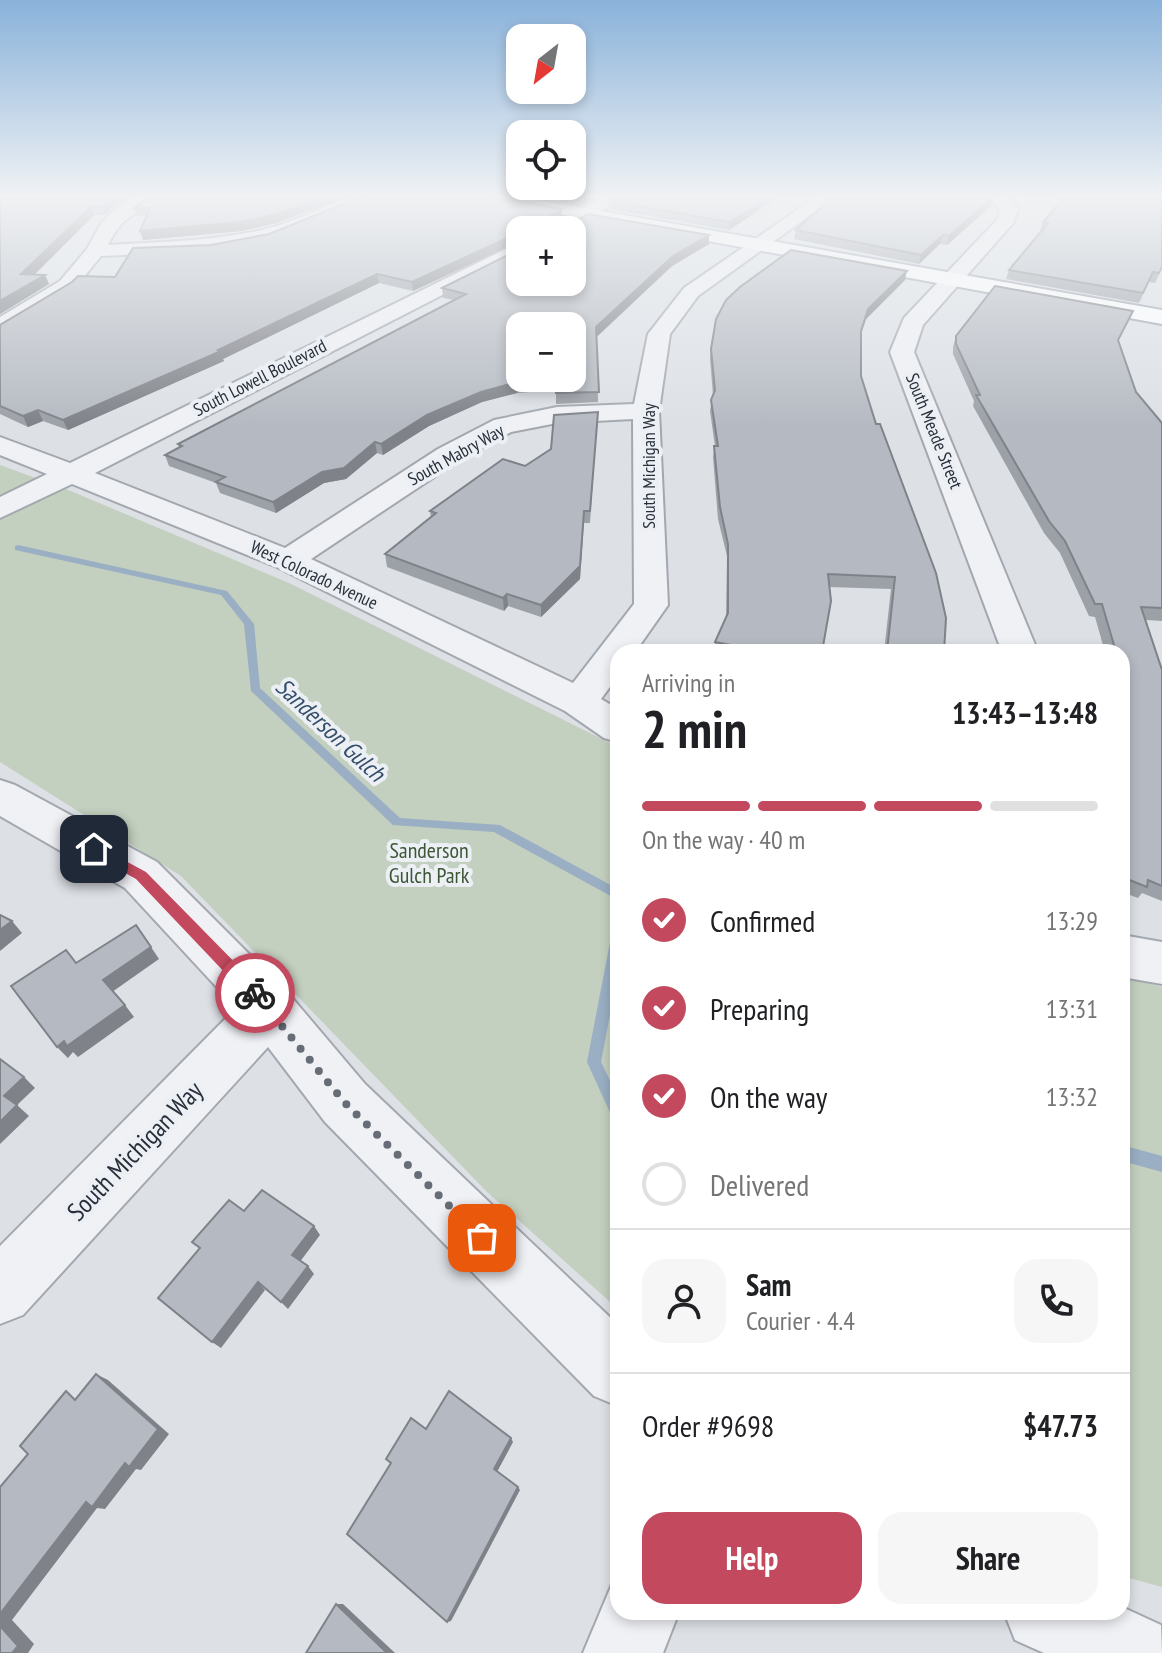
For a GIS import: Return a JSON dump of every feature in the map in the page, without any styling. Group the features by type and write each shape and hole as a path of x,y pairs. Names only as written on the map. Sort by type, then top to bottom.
{"main road":[{"path":"914,272 1162,317"}],"street":[{"path":"0,327 67,285 78,272"},
{"name":"South Lowell Boulevard","path":"0,509 472,272"},
{"name":"South Michigan Way","path":"622,644 651,605 646,411 659,334 691,292 719,272"},
{"name":"South Meade Street","path":"958,272 912,323 902,352 1017,644"},
{"name":"South Mabry Way","path":"288,560 448,455 503,426 557,415 646,411"},
{"name":"West Colorado Avenue","path":"0,445 288,560 579,702 610,723"},
{"name":"South Michigan Way","path":"579,702 610,660"},
{"path":"0,796 141,875 270,1009 345,1103 610,1364"},
{"path":"1130,957 1162,963"},
{"name":"South Michigan Way","path":"0,1292 270,1009"},
{"path":"623,1653 637,1620"},
{"path":"1061,1620 1133,1653"}],"green space":[{"name":"Sanderson Gulch Park","path":"0,465 66,489 289,583 610,743 610,1302 487,1192 181,876 0,762"},
{"path":"1130,979 1162,987 1162,1587 1130,1578"}],"building":[{"path":"0,272 45,275 0,301"},
{"path":"118,272 433,272 412,282 377,274 218,350 221,351 63,420 38,410 23,416 0,406 0,325 78,276 115,277"},
{"path":"474,272 506,272 506,296 586,296 586,272 655,272 596,327 599,392 556,393 586,392 586,312 506,312 506,385 427,415 381,444 375,442 344,468 322,472 273,502 216,482 225,477 165,455 182,446 178,444 466,294 442,288"},
{"path":"760,272 906,272 868,309 861,331 861,376 876,424 880,424 936,573 946,618 944,644 888,644 895,577 828,574 831,601 823,644 715,642 728,613 728,544 720,507 714,446 718,446 711,400 715,390 711,349 716,319 726,300"},
{"path":"1021,272 1153,272 1143,293"},
{"path":"995,286 1133,311 1118,340 1136,392 1162,423 1162,608 1141,607 1162,670 1162,886 1148,880 1147,887 1130,880 1130,644 1114,644 1102,604 1095,604 1065,541 1049,521 976,395 980,395 956,344 956,336"},
{"path":"598,412 590,511 584,511 580,566 541,605 507,594 503,598 385,554 436,513 430,511 503,459 525,466 551,449 554,415"},
{"path":"0,915 12,921 0,930"},
{"path":"136,925 151,947 103,980 125,1005 67,1046 64,1041 57,1047 11,986 66,950 76,963"},
{"path":"0,1059 24,1077 4,1096 17,1105 0,1122"},
{"path":"262,1190 314,1226 292,1255 308,1266 281,1302 258,1282 212,1342 158,1298 200,1248 192,1242 229,1200 244,1211"},
{"path":"96,1374 158,1429 129,1467 125,1463 92,1507 86,1502 0,1614 0,1487 28,1454 20,1446 66,1391 75,1400"},
{"path":"449,1391 511,1438 494,1469 518,1487 447,1622 347,1534 391,1463 386,1459 411,1418 426,1429"},
{"path":"336,1604 387,1653 306,1653"},
{"path":"0,1626 18,1646 12,1653 0,1653"}],"waterway":[{"name":"Sanderson Gulch","path":"18,548 224,593 249,624 255,689 397,822 496,828 610,891"},
{"name":"Sanderson Gulch","path":"610,979 594,1062 610,1097"},
{"name":"Sanderson Gulch","path":"1130,1155 1162,1164"}],"way so far":[{"path":"255,993 345,1103 482,1238"}],"route":[{"path":"94,849 141,875 255,993"}]}
